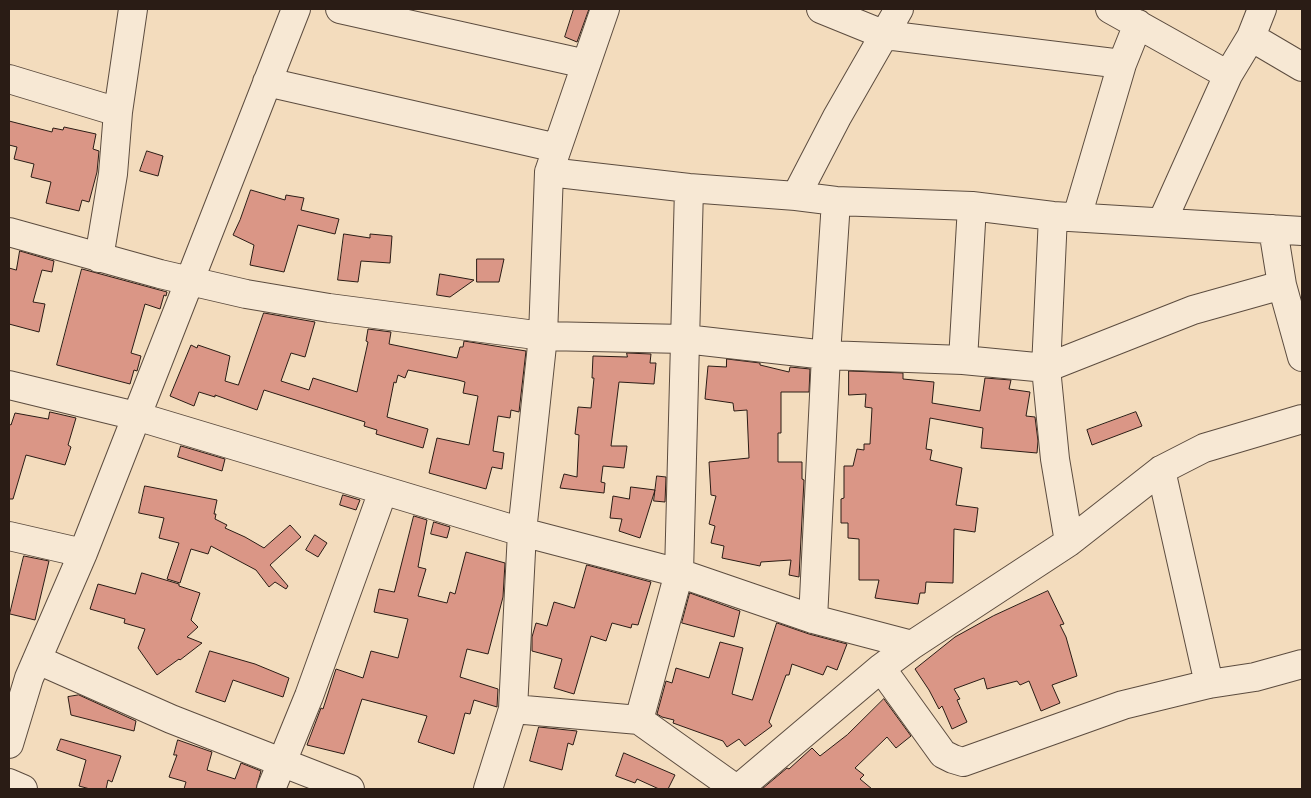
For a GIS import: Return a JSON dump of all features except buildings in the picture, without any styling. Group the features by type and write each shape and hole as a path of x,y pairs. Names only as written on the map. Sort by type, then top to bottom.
{"street":[{"path":"99,258 113,174 118,112 133,9"},
{"path":"9,744 25,671 82,553 296,9"},
{"path":"340,9 586,64"},
{"path":"488,789 513,709 522,532 543,336 553,160 605,9"},
{"path":"821,9 885,34 1122,64"},
{"path":"796,196 837,117 899,9"},
{"path":"1110,9 1228,75"},
{"path":"1162,222 1228,75 1251,36 1262,9"},
{"path":"1069,542 1055,459 1046,368 1065,216 1138,24"},
{"path":"1251,36 1302,67"},
{"path":"9,79 118,112"},
{"path":"267,82 553,160 689,188 836,200 972,206 1065,216 1302,230"},
{"path":"639,720 679,573 689,188"},
{"path":"813,619 836,200"},
{"path":"963,360 972,206"},
{"path":"1273,229 1282,284 1302,357"},
{"path":"9,232 190,282 329,308 543,336 686,339 826,355 963,360 1046,368 1193,310 1282,284"},
{"path":"9,386 136,416 522,532 679,573 813,619 912,645"},
{"path":"513,709 639,720 737,789 912,645 1069,542 1161,470 1204,448 1302,419"},
{"path":"1161,470 1209,684"},
{"path":"271,789 309,696 383,491"},
{"path":"9,536 82,553"},
{"path":"882,668 943,754 953,760 963,762 1123,705 1209,684 1255,677 1302,664"},
{"path":"25,671 172,719 282,764 350,789"},
{"path":"9,783 22,789"}]}
